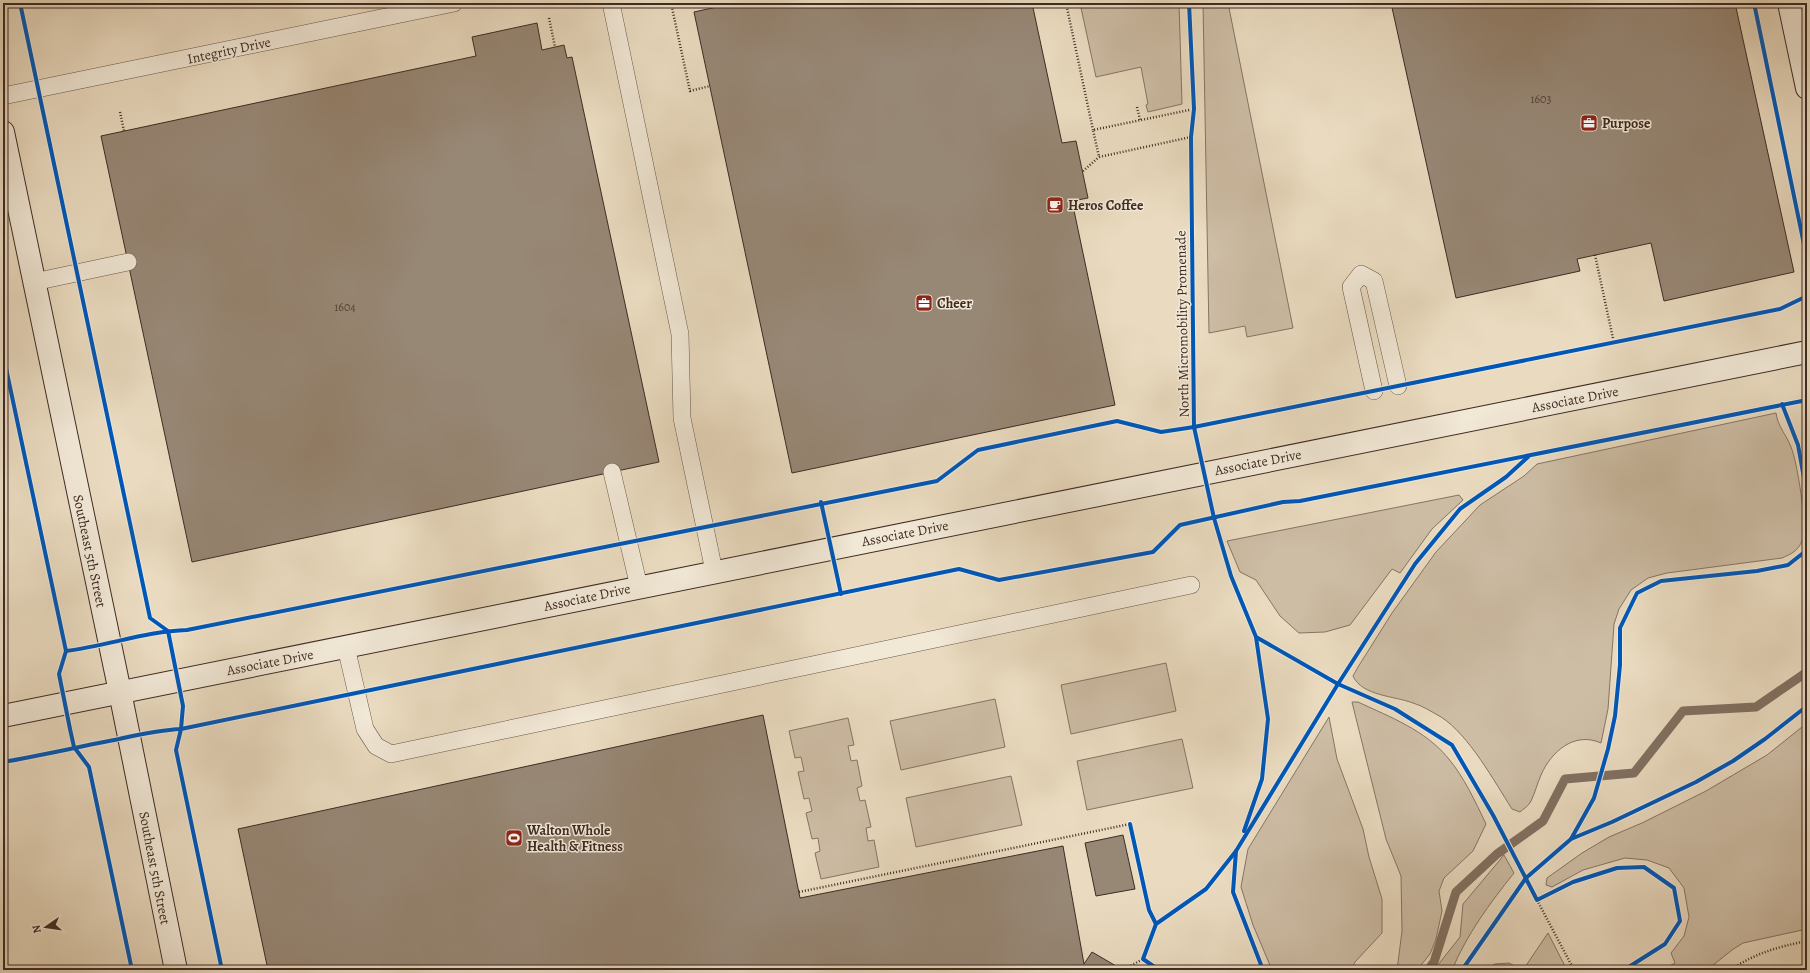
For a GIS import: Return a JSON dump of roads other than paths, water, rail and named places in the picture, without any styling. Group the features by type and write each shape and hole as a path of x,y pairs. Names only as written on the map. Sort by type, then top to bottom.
{"street":[{"path":"1789,3 1807,88"},
{"name":"Southeast 5th Street","path":"3,132 120,692 176,970"},
{"name":"Associate Drive","path":"3,716 714,571 1807,352"}],"lane":[{"path":"611,3 680,334 682,418 714,571"},
{"name":"Integrity Drive","path":"3,96 444,4"},
{"path":"34,282 128,262"},
{"path":"1374,391 1351,287 1361,274 1374,281 1398,386"},
{"path":"612,472 639,587"},
{"path":"346,646 365,729 376,746 391,754 1191,585"}],"waterway":[{"path":"1428,970 1434,962 1456,892 1497,854 1543,821 1565,779 1634,773 1683,711 1756,707 1807,672"}],"place":[{"name":"Purpose","path":"1589,123"},
{"name":"Heros Coffee","path":"1055,205"},
{"name":"Cheer","path":"924,303"},
{"name":"Walton Whole Health & Fitness","path":"514,838"}]}
